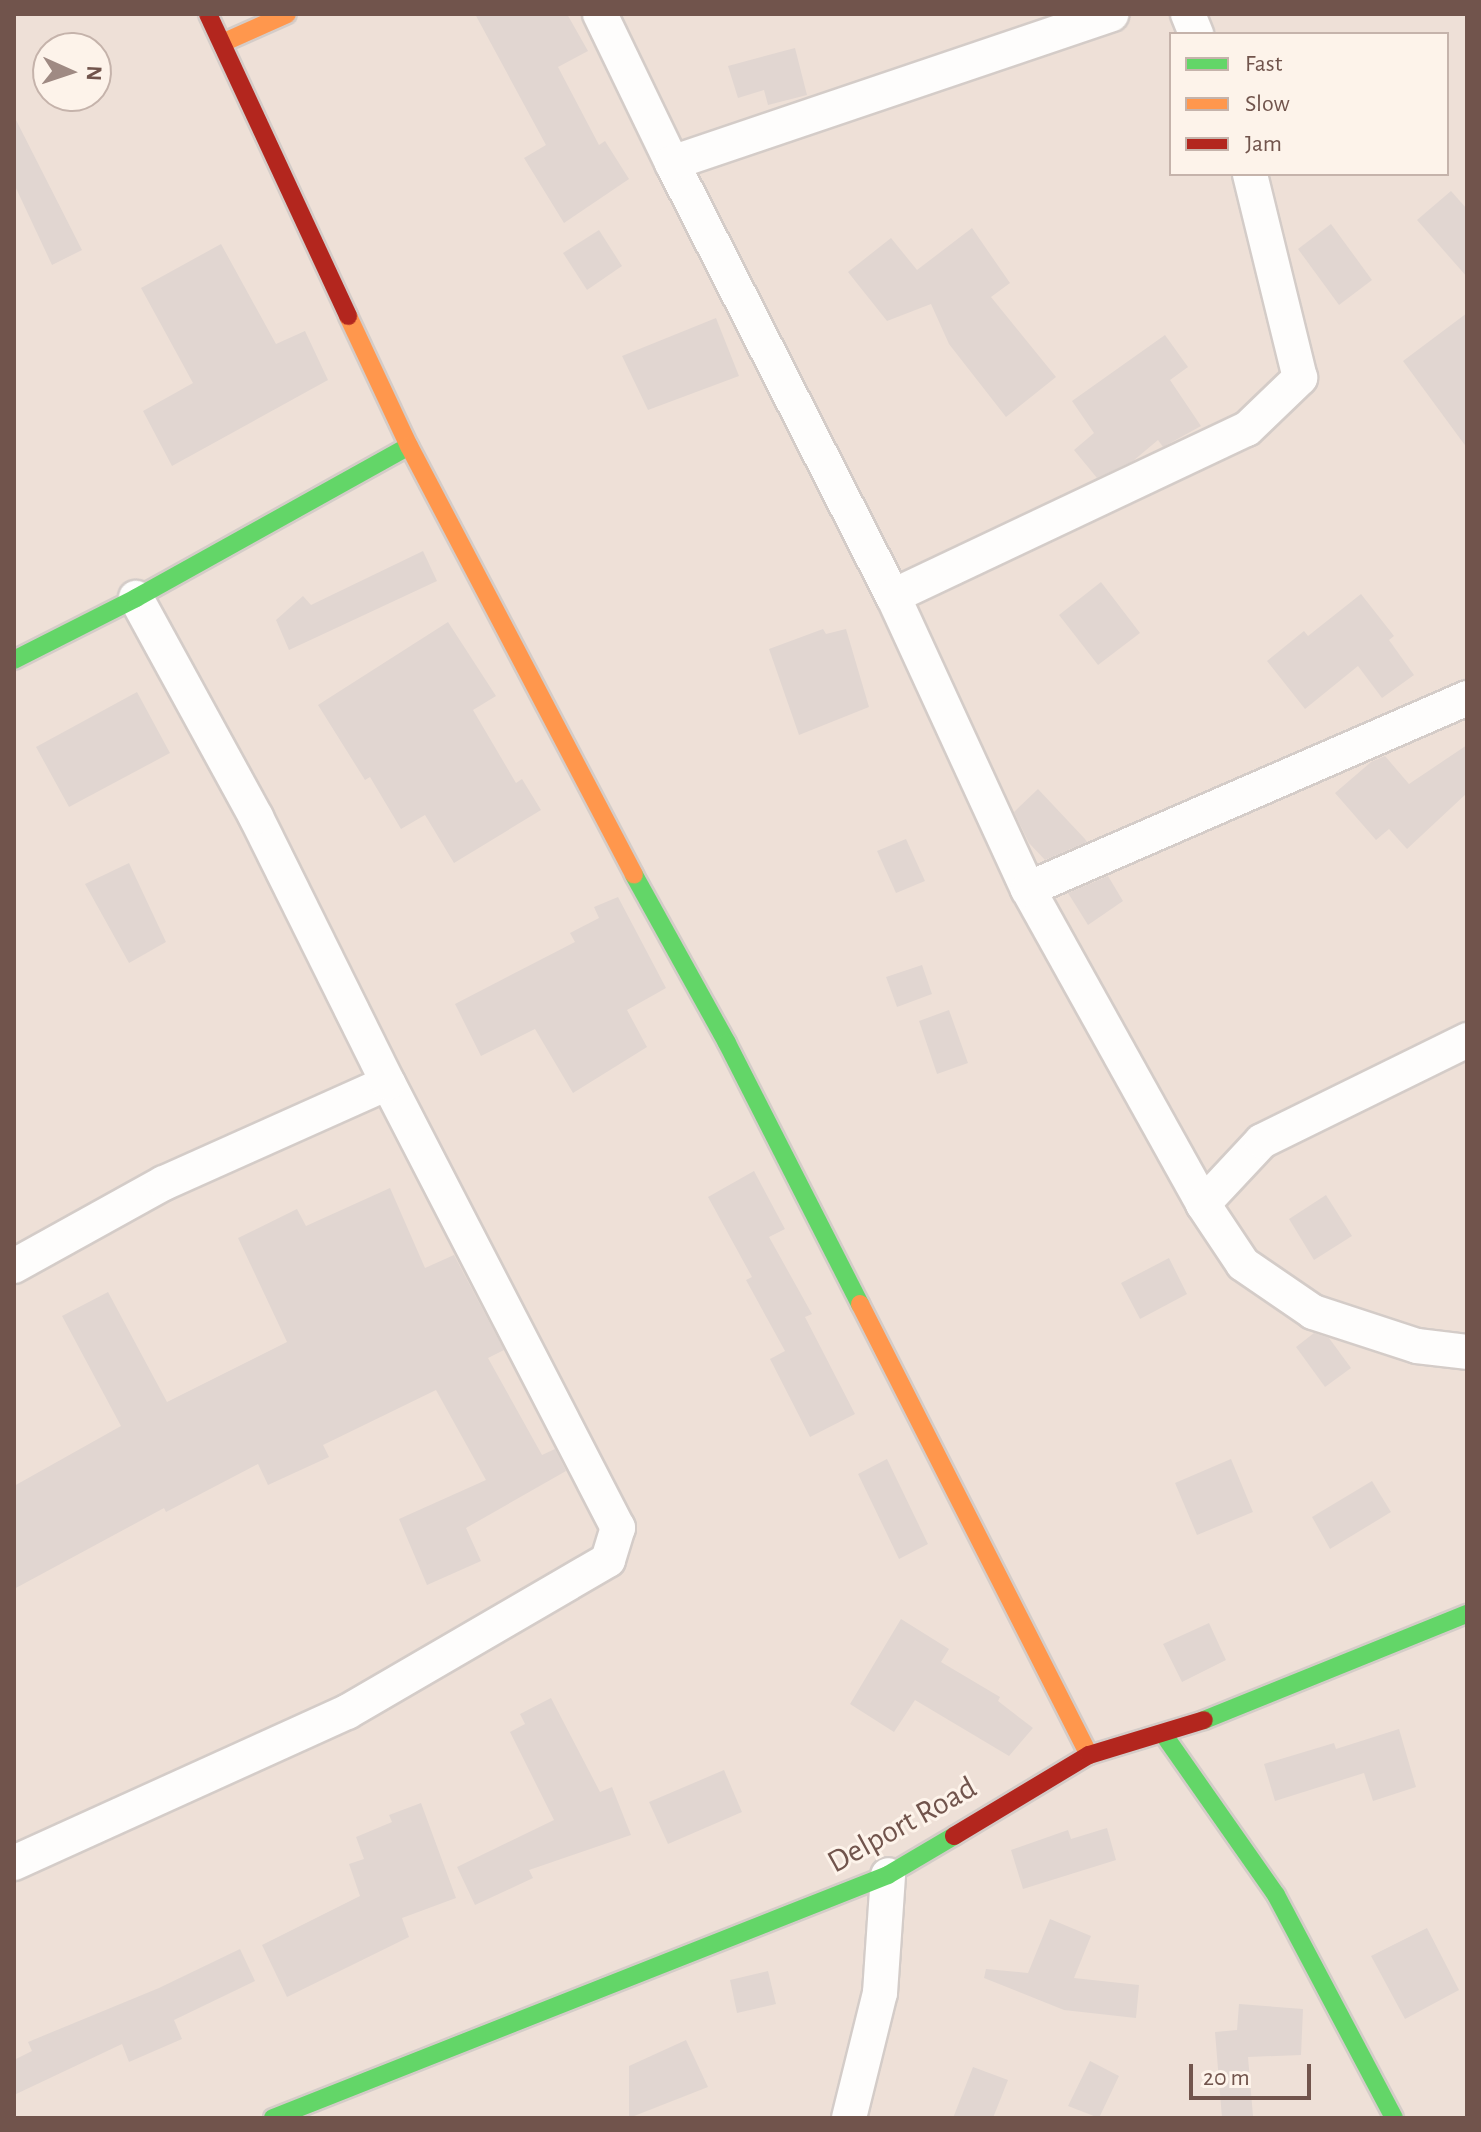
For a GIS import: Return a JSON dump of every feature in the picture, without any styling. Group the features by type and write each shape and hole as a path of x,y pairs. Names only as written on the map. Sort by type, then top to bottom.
{"street":[{"path":"208,14 409,446 644,894 727,1043 1089,1755"},
{"path":"222,43 287,14"},
{"path":"600,14 672,163 893,596 1028,889 1203,1204 1243,1264 1313,1312 1417,1346 1467,1352"},
{"path":"672,163 1111,14"},
{"path":"893,596 1247,429 1300,378 1250,176"},
{"path":"14,660 136,598 409,446"},
{"path":"14,1863 347,1712 608,1560 618,1528 388,1083 256,817 136,598"},
{"path":"1028,889 1467,698"},
{"path":"1203,1204 1262,1141 1467,1040"},
{"path":"14,1266 164,1183 388,1083"},
{"name":"Delport Road","path":"273,2118 888,1875 1089,1755 1164,1735 1231,1712 1467,1614"},
{"path":"1164,1735 1276,1895 1394,2118"},
{"path":"849,2118 880,1993 888,1875"}],"shaded area":[{"path":"14,14 1467,14 1467,2118 14,2118"}],"building":[{"path":"475,14 567,14 588,51 558,67 599,145 605,141 629,179 564,223 524,158 546,145"},
{"path":"795,48 807,95 768,105 764,90 738,98 728,66"},
{"path":"14,116 82,250 52,265 14,184"},
{"path":"1451,191 1467,209 1467,277 1417,220"},
{"path":"1331,224 1372,280 1339,305 1298,249"},
{"path":"972,228 1010,283 991,297 1056,377 1006,417 949,344 931,304 887,321 848,272 891,238 917,270"},
{"path":"599,230 622,266 587,290 563,253"},
{"path":"221,244 276,344 305,331 328,380 172,466 143,411 193,383 141,288"},
{"path":"1467,313 1467,448 1403,361"},
{"path":"716,318 739,376 648,410 622,356"},
{"path":"1165,335 1188,367 1170,380 1201,426 1163,447 1158,440 1133,461 1097,478 1074,450 1094,433 1072,401"},
{"path":"423,551 437,581 289,650 276,620 303,596 311,605"},
{"path":"1101,582 1140,633 1098,665 1059,615"},
{"path":"1361,594 1394,636 1389,640 1414,675 1382,698 1358,666 1305,709 1267,661 1304,631 1308,636"},
{"path":"448,622 496,696 473,710 516,783 522,779 541,810 454,863 425,815 401,829 370,777 365,780 318,705"},
{"path":"823,629 826,634 846,629 869,707 799,735 769,649"},
{"path":"137,692 170,753 69,807 36,747"},
{"path":"1467,745 1467,793 1407,849 1389,829 1376,840 1335,793 1371,762 1385,756 1409,784"},
{"path":"1038,789 1087,842 1045,860 1029,843 1014,812"},
{"path":"906,839 925,881 896,893 877,851"},
{"path":"129,863 166,942 129,963 85,884"},
{"path":"1108,876 1123,901 1088,925 1068,893"},
{"path":"618,897 666,988 627,1010 647,1047 573,1093 535,1029 481,1056 455,1004 575,942 570,933 599,918 594,907"},
{"path":"922,965 932,994 897,1007 886,977"},
{"path":"949,1010 968,1063 937,1074 919,1021"},
{"path":"754,1171 785,1229 769,1237 812,1314 805,1317 855,1414 810,1437 770,1359 785,1351 746,1280 752,1277 708,1197"},
{"path":"390,1188 425,1268 454,1255 504,1350 488,1358 542,1455 555,1449 566,1471 466,1528 481,1561 427,1585 399,1519 486,1480 436,1390 323,1445 329,1457 268,1485 258,1464 166,1512 164,1508 14,1589 14,1486 121,1426 62,1316 108,1292 167,1402 287,1342 238,1238 297,1209 306,1226"},
{"path":"1326,1195 1352,1236 1314,1260 1289,1219"},
{"path":"1169,1258 1187,1294 1140,1319 1121,1283"},
{"path":"1314,1333 1329,1338 1351,1368 1325,1387 1296,1347"},
{"path":"887,1459 928,1544 899,1559 858,1474"},
{"path":"1231,1459 1253,1512 1197,1535 1175,1483"},
{"path":"1372,1481 1391,1512 1330,1549 1312,1517"},
{"path":"901,1619 949,1649 941,1662 1000,1697 998,1701 1033,1728 1009,1756 915,1700 894,1732 850,1704"},
{"path":"1209,1623 1226,1660 1182,1682 1163,1644"},
{"path":"551,1698 600,1792 612,1787 631,1835 529,1870 533,1878 475,1905 457,1867 554,1820 510,1732 525,1724 520,1714"},
{"path":"1399,1729 1416,1787 1373,1801 1364,1773 1275,1801 1264,1764 1334,1743 1336,1749"},
{"path":"724,1770 742,1812 668,1844 649,1802"},
{"path":"421,1803 456,1898 402,1918 409,1937 287,1997 262,1945 360,1896 349,1864 364,1859 356,1837 392,1822 389,1815"},
{"path":"1107,1828 1116,1860 1023,1889 1011,1850 1068,1830 1071,1839"},
{"path":"1050,1919 1091,1936 1074,1978 1139,1985 1136,2018 1064,2010 984,1978 986,1969 1028,1973"},
{"path":"1427,1928 1459,1990 1405,2019 1371,1956"},
{"path":"240,1949 255,1981 174,2020 182,2039 129,2062 122,2044 14,2095 14,2060 32,2051 28,2042 159,1988"},
{"path":"768,1971 776,2004 737,2013 730,1980"},
{"path":"1239,2004 1303,2009 1301,2055 1248,2057 1253,2116 1222,2118 1215,2032 1237,2030"},
{"path":"686,2040 708,2087 629,2118 629,2066"},
{"path":"1090,2061 1119,2076 1099,2118 1068,2106"},
{"path":"973,2067 1008,2080 993,2118 953,2118"}],"traffic: fast":[{"path":"14,660 136,598 409,446"},
{"path":"634,875 727,1043 860,1304"},
{"path":"1204,1720 1467,1614"},
{"path":"1164,1735 1276,1895 1394,2118"},
{"path":"273,2118 888,1875 954,1836"}],"traffic: slow":[{"path":"222,43 287,14"},
{"path":"348,316 409,446 634,875"},
{"path":"860,1304 1089,1755"}],"traffic: jam":[{"path":"208,14 348,316"},
{"path":"954,1836 1089,1755 1204,1720"}]}
